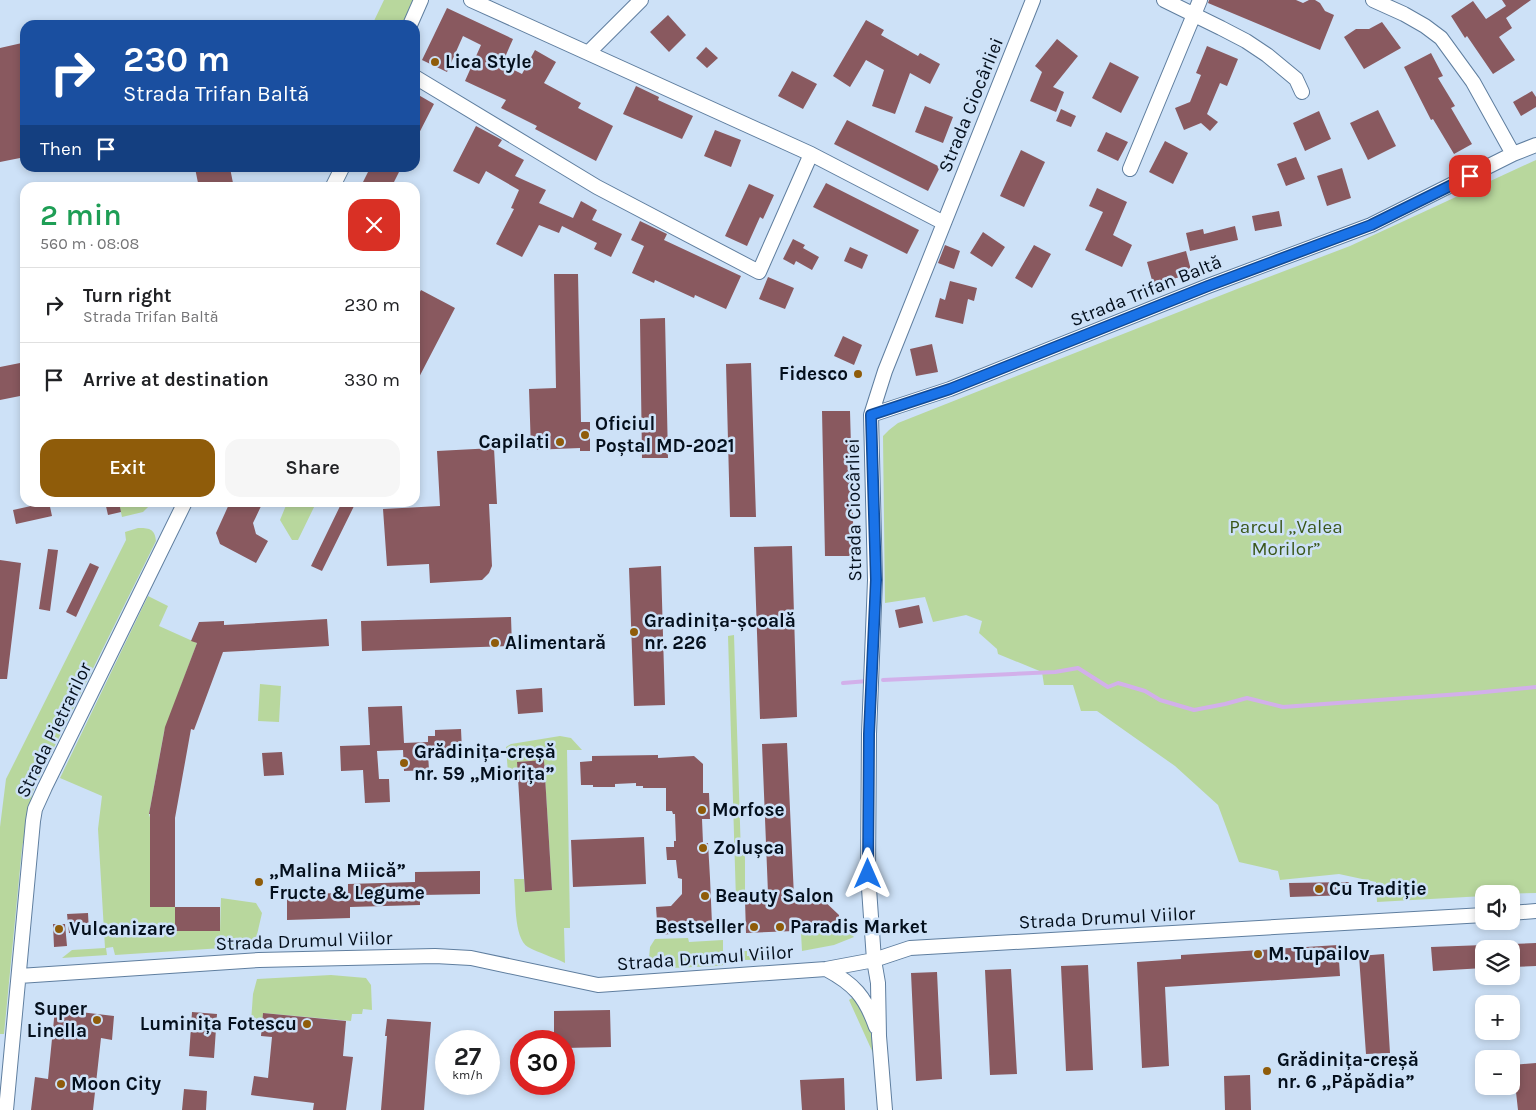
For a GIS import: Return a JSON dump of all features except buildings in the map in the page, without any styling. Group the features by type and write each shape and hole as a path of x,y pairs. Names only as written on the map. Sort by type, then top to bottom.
{"street":[{"path":"412,20 421,0"},
{"path":"471,0 810,154 944,223"},
{"path":"589,52 641,0"},
{"name":"Strada Ciocârliei","path":"879,1036 878,983 874,960 868,874 869,734 876,580 871,415 885,371 1033,0"},
{"path":"1164,0 1246,41 1267,55 1296,79 1302,92"},
{"path":"1130,169 1200,0"},
{"path":"1373,0 1404,14 1441,38 1473,82 1513,154"},
{"path":"420,80 597,187 759,272 810,154"},
{"name":"Strada Trifan Baltă","path":"871,415 950,389 1208,286 1371,225 1513,154 1536,145"},
{"name":"Strada Pietrarilor","path":"6,1110 33,821 36,809 45,787 183,507"},
{"path":"1520,912 1536,911"},
{"name":"Strada Drumul Viilor","path":"19,976 259,960 435,956 471,958 598,985 826,969 874,960 906,948 1475,916"},
{"path":"826,969 841,977 856,989 871,1013 879,1036 885,1110"}],"green space":[{"path":"384,0 414,0 405,20 374,20"},
{"name":"Parcul „Valea Morilor”","path":"1536,160 1536,893 1520,893 1520,885 1475,885 1475,897 1377,902 1376,882 1339,874 1280,880 1278,871 1239,862 1218,805 1175,766 1097,711 1081,711 1073,685 1044,685 1042,672 998,654 997,649 979,633 982,621 966,615 933,622 925,597 885,603 883,436 898,423 1350,246"},
{"path":"120,507 148,507 143,512 122,517"},
{"path":"285,507 314,507 298,540 292,540 280,520"},
{"path":"138,528 153,531 156,541 34,788 22,848 4,1034 0,1034 0,827 6,779 126,540 125,532"},
{"path":"148,596 168,606 159,626 197,643 164,732 149,814 175,907 175,930 220,931 221,898 256,903 262,913 256,939 252,944 238,947 115,955 113,947 106,948 107,955 62,958 72,950 105,948 98,829 102,796 60,778"},
{"path":"734,635 741,855 745,855 745,900 736,900 728,636"},
{"path":"260,684 281,686 279,722 258,721"},
{"path":"560,736 571,738 582,750 567,750 570,928 564,928 565,963 528,947 520,935 516,916 514,879 524,879 525,892 552,890 544,761 517,762 518,773 508,773 506,747 511,744"},
{"path":"845,928 854,937 834,945 802,951 801,933 836,932"},
{"path":"688,938 689,942 723,940 723,965 648,969 650,947 655,939"},
{"path":"742,951 747,951 747,956 779,955 779,959 744,960"},
{"path":"331,975 366,978 371,985 372,1010 363,1009 362,1014 352,1014 351,1021 263,1013 262,1024 251,1022 253,994 257,979"},
{"path":"855,996 869,1022 875,1052 873,1053 849,1000"}],"waterway":[{"path":"883,680 1055,672 1078,668 1108,687 1118,683 1145,691 1160,700 1194,710 1247,698 1283,707 1536,687"},
{"path":"843,683 868,681"}],"place":[{"name":"Lica Style","path":"435,62"},
{"name":"Fidesco","path":"858,374"},
{"name":"Oficiul Poștal MD-2021","path":"585,435"},
{"name":"Capilati","path":"560,442"},
{"name":"Gradinița-școală nr. 226","path":"634,632"},
{"name":"Alimentară","path":"495,643"},
{"name":"Grădinița-creșă nr. 59 „Miorița”","path":"404,763"},
{"name":"Morfose","path":"702,810"},
{"name":"Zolușca","path":"703,848"},
{"name":"„Malina Miică” Fructe & Legume","path":"259,882"},
{"name":"Cu Tradiție","path":"1319,889"},
{"name":"Beauty Salon","path":"705,896"},
{"name":"Bestseller","path":"754,927"},
{"name":"Paradis Market","path":"780,927"},
{"name":"Vulcanizare","path":"59,929"},
{"name":"M. Tupailov","path":"1258,954"},
{"name":"Super Linella","path":"97,1020"},
{"name":"Luminița Fotescu","path":"307,1024"},
{"name":"Grădinița-creșă nr. 6 „Păpădia”","path":"1267,1071"},
{"name":"Moon City","path":"61,1084"}],"route":[{"path":"868,874 869,734 876,580 871,415 950,389 1208,286 1371,225 1470,176"}]}
